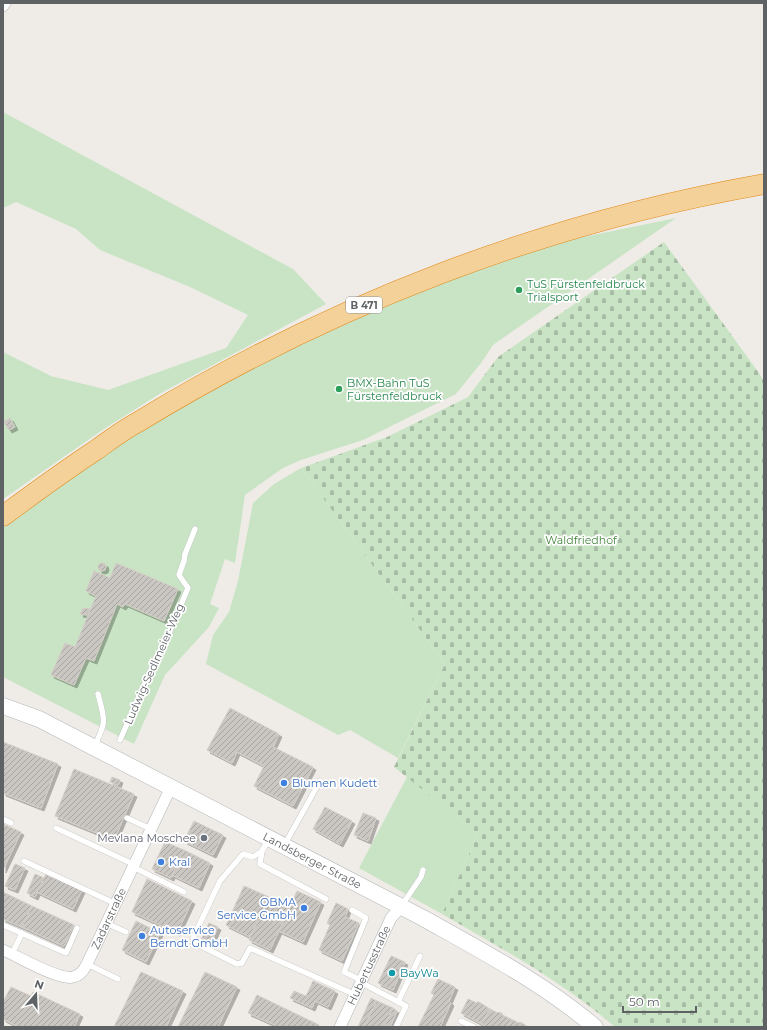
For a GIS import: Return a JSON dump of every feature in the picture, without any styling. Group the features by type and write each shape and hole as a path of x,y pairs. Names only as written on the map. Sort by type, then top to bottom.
{"highway":[{"name":"B 471","path":"3,516 48,482 136,422 219,375 294,337 392,292 488,255 559,233 640,210 704,195 764,184"}],"street":[{"name":"Landsberger Straße","path":"3,706 39,719 171,787 266,845 284,846 401,907 476,948 535,983 595,1027"},
{"path":"3,717 19,713"},
{"name":"Zadarstraße","path":"7,953 58,976 66,978 73,978 77,976 84,969 171,787"},
{"name":"Hubertusstraße","path":"340,1027 391,918 401,907"}],"lane":[{"name":"Ludwig-Sedlmeier-Weg","path":"120,740 156,658 167,638 188,588 179,576 185,554 195,529"},
{"path":"94,747 104,725 104,718 98,694"},
{"path":"284,846 320,781"},
{"path":"127,818 151,829"},
{"path":"3,819 10,823"},
{"path":"56,828 184,892"},
{"path":"266,845 260,864 326,898"},
{"path":"266,845 253,857 243,854 220,881 193,938 195,943 237,964 242,963 250,948 356,995"},
{"path":"24,860 116,904"},
{"path":"401,907 421,877 423,870"},
{"path":"352,910 366,918 344,972 406,1006 396,1027"},
{"path":"106,923 126,932"},
{"path":"3,924 66,953 77,928"},
{"path":"7,953 22,933"},
{"path":"398,1002 420,956"},
{"path":"87,964 118,979"},
{"path":"461,1020 474,1027"}],"green space":[{"path":"3,112 293,269 326,304 161,393 104,429 3,499 3,352 51,376 108,390 226,348 248,315 190,287 100,250 76,229 16,202 3,208"},
{"path":"676,218 493,345 481,363 456,394 363,440 301,460 283,468 245,495 235,563 225,559 210,604 219,608 209,627 165,675 134,744 3,677 3,523 95,457 201,396 306,340 413,291 564,241"},
{"name":"Waldfriedhof","path":"664,242 764,382 764,1027 615,1027 595,1010 553,980 442,914 478,834 394,767 445,664 301,468 387,437 468,397 498,357"},
{"path":"301,468 445,664 398,758 350,730 338,735 206,664 213,635 229,612 238,581 253,503 274,484"},
{"path":"407,777 478,834 442,914 359,868"}],"building":[{"path":"10,418 15,427 9,430 4,422"},
{"path":"100,563 104,563 106,567 104,571 100,571 98,569 98,565"},
{"path":"116,563 178,589 164,621 125,604 123,607 117,604 94,661 86,658 74,685 51,675 65,643 75,647 96,596 86,591 94,571 110,578"},
{"path":"83,608 91,609 88,615 80,614"},
{"path":"230,708 279,734 273,747 313,767 293,806 254,786 264,766 237,752 232,763 207,750"},
{"path":"3,742 58,764 41,808 3,793"},
{"path":"74,769 134,794 114,840 55,816"},
{"path":"112,777 120,780 118,785 110,782"},
{"path":"325,807 352,821 340,844 313,829"},
{"path":"363,813 376,818 368,841 354,835"},
{"name":"Mevlana Moschee","path":"194,821 223,835 213,855 184,841"},
{"path":"3,824 21,832 3,870"},
{"path":"165,842 184,850 171,878 152,869"},
{"path":"184,850 210,863 199,888 172,875"},
{"path":"15,864 25,868 15,890 5,886"},
{"path":"35,874 44,878 35,897 27,893"},
{"path":"46,874 82,890 73,909 37,892"},
{"path":"147,879 192,901 177,933 132,912"},
{"path":"244,886 269,897 250,937 226,925"},
{"path":"297,891 321,902 303,942 279,931"},
{"path":"3,892 32,906 22,927 3,919"},
{"path":"269,897 290,907 270,950 249,940"},
{"path":"336,903 348,909 345,917 359,923 342,961 319,950 330,925 327,923"},
{"path":"32,906 74,925 64,946 22,927"},
{"path":"136,921 160,933 146,962 122,950"},
{"path":"209,923 218,927 210,945 201,940"},
{"name":"BayWa","path":"391,956 405,962 393,990 378,983"},
{"path":"141,972 183,991 166,1027 114,1027"},
{"path":"205,972 237,987 218,1027 178,1027"},
{"path":"438,979 455,987 449,1001 451,1003 440,1027 418,1027 434,995 431,993"},
{"path":"313,981 335,991 328,1007 315,1001 312,1008 290,998 294,991 306,996"},
{"path":"11,987 31,996 33,992 80,1014 74,1027 19,1027 3,1019 3,1002"},
{"path":"257,995 319,1025 318,1027 274,1027 275,1025 248,1013"},
{"path":"371,998 377,1001 364,1027 358,1027"},
{"path":"468,999 477,1003 479,1002 490,1009 482,1024 461,1013"},
{"path":"377,1001 393,1008 384,1027 364,1027"},
{"path":"393,1008 397,1011 390,1027 384,1027"},
{"path":"490,1009 511,1019 508,1027 488,1027 482,1024"},
{"path":"511,1019 519,1023 520,1022 528,1027 508,1027"}],"place":[{"name":"TuS Fürstenfeldbruck Trialsport","path":"519,290"},
{"name":"BMX-Bahn TuS Fürstenfeldbruck","path":"339,389"},
{"name":"Blumen Kudett","path":"284,783"},
{"name":"Mevlana Moschee","path":"204,838"},
{"name":"Kral","path":"161,862"},
{"name":"OBMA Service GmbH","path":"304,908"},
{"name":"Autoservice Berndt GmbH","path":"142,936"},
{"name":"BayWa","path":"392,973"}]}
